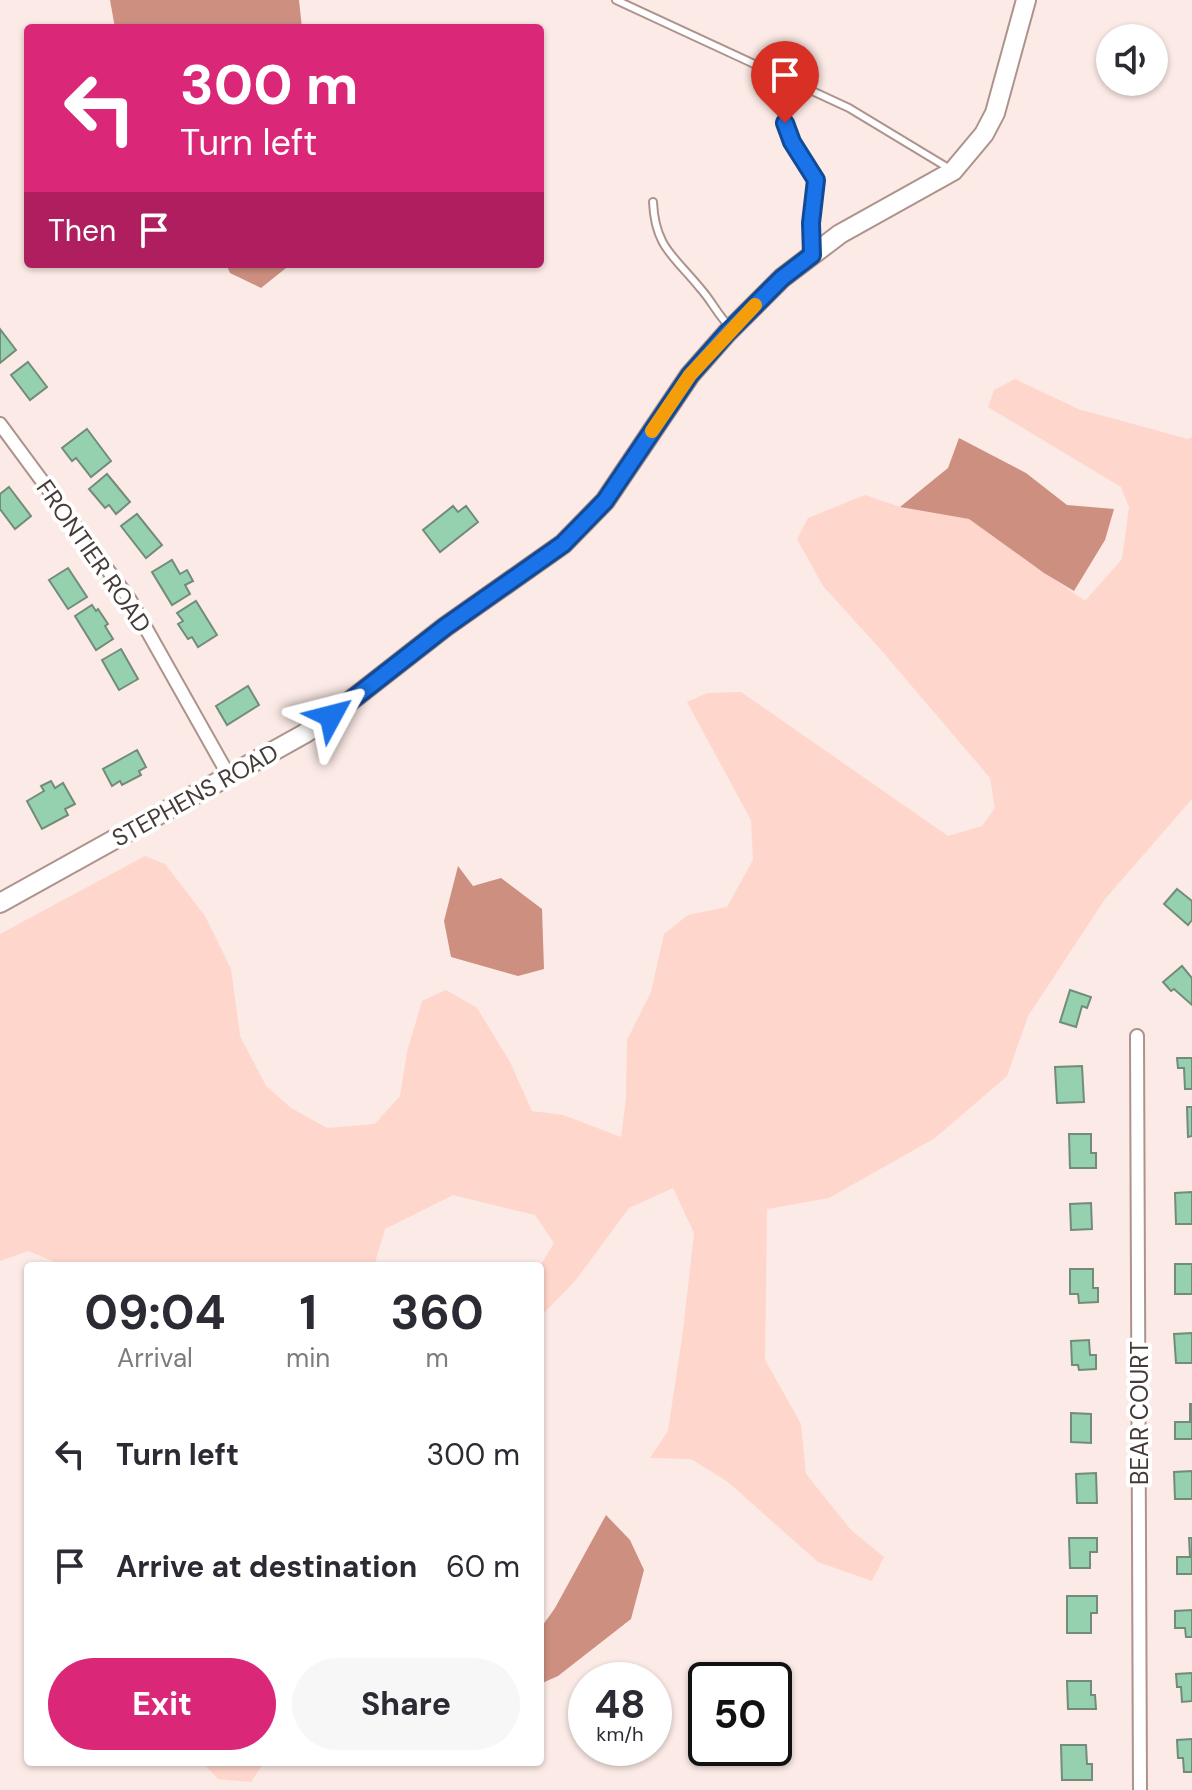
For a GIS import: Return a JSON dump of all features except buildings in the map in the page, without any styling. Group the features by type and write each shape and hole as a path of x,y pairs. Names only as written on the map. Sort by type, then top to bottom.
{"main road":[{"name":"STEPHENS ROAD","path":"0,903 331,716 445,627 563,544 605,501 690,375 782,278 854,226 953,171 984,134 995,113 1026,0"}],"street":[{"name":"FRONTIER ROAD","path":"0,424 130,600 229,776"},
{"name":"BEAR COURT","path":"1137,1036 1140,1790"}],"lane":[{"path":"616,0 849,108 953,171"},
{"path":"811,90 788,112 785,123 792,142 816,180 811,223 812,255"},
{"path":"653,202 660,239 702,289 721,319 732,328"}],"shaded area":[{"path":"110,0 299,0 302,24 114,24"},
{"path":"228,268 286,268 261,288 230,273"},
{"path":"1015,379 1078,409 1188,439 1192,437 1192,799 1105,899 1028,1016 1007,1076 935,1138 829,1198 767,1209 765,1360 801,1424 806,1474 851,1530 884,1557 872,1581 818,1562 728,1482 691,1459 650,1458 668,1431 694,1233 673,1188 629,1208 575,1281 544,1313 542,1262 554,1243 535,1215 453,1195 385,1229 375,1262 55,1262 28,1251 0,1261 0,934 145,856 165,864 205,916 231,969 240,1036 266,1086 291,1108 327,1128 375,1124 400,1096 407,1052 422,1001 446,990 477,1008 510,1062 532,1111 563,1115 621,1137 626,1099 627,1040 651,992 664,934 688,915 727,907 753,860 751,820 687,702 707,693 741,692 948,836 982,826 995,808 990,778 823,586 797,539 808,518 865,495 900,507 969,519 1085,601 1122,559 1129,507 1121,487 988,407 994,390"},
{"path":"959,438 1026,473 1067,505 1114,509 1105,540 1074,591 969,519 900,507 948,468"},
{"path":"458,866 473,886 501,878 542,909 544,969 518,976 451,957 444,921"},
{"path":"606,1515 630,1540 644,1570 631,1619 576,1662 568,1662 568,1668 558,1676 544,1682 544,1623"},
{"path":"206,1766 261,1766 251,1782 218,1779"}],"slow traffic":[{"path":"652,431 690,375 755,305"}],"route":[{"path":"331,716 445,627 563,544 605,501 690,375 782,278 812,255 811,223 816,180 786,131 785,123"}]}
